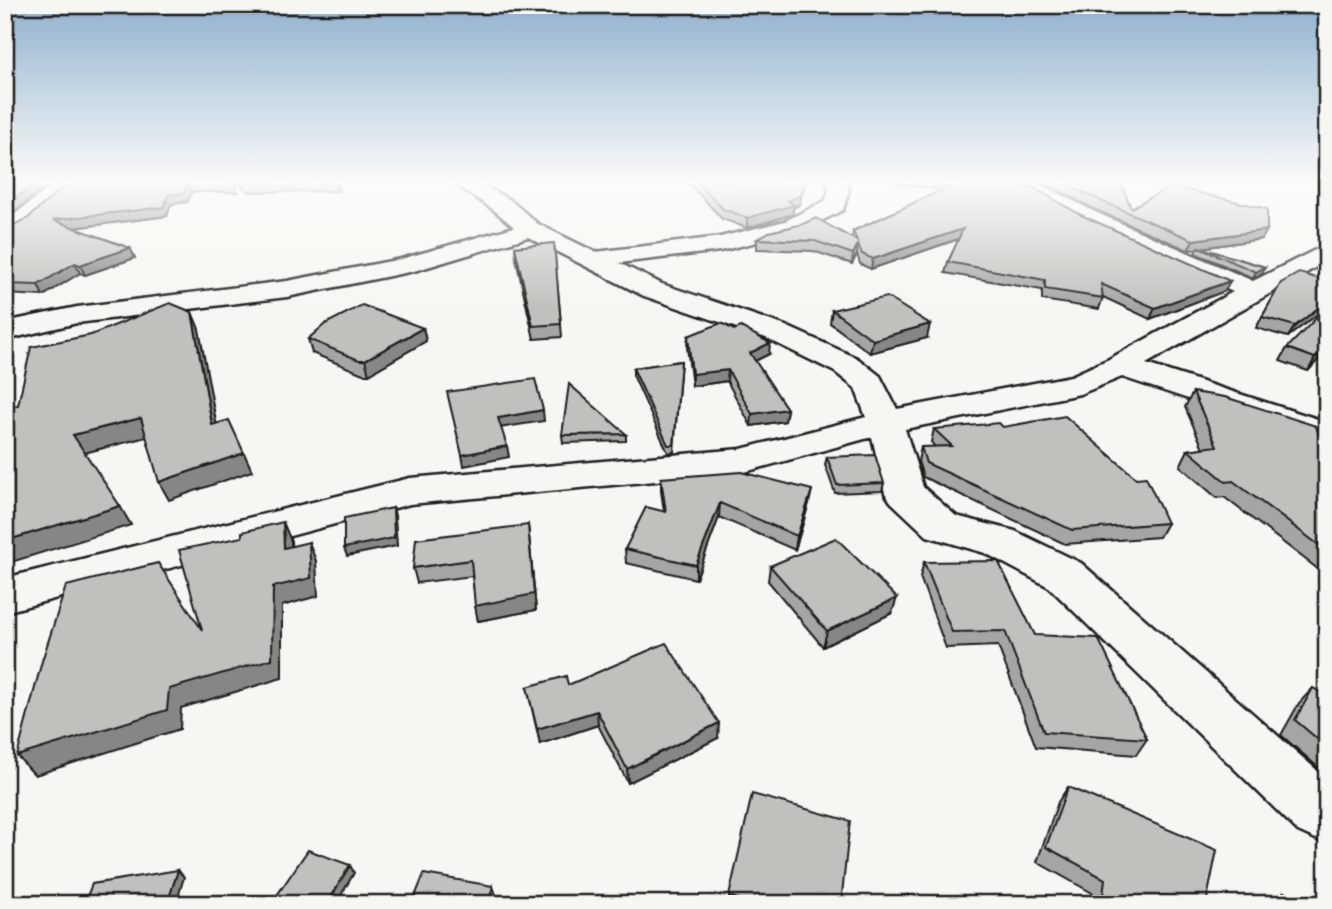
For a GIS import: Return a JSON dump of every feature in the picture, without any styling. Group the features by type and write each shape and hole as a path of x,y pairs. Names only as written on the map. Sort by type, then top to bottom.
{"street":[{"path":"523,223 653,290 776,332 846,365 869,383 886,422 905,493 942,526 1000,542 1065,575 1319,811 1327,815"},
{"path":"595,259 720,244 798,223"},
{"path":"1101,223 1254,291"},
{"path":"5,331 78,315 287,289 405,266 530,229"},
{"path":"5,595 410,491 741,461 886,422 1080,384 1119,366 1327,251"},
{"path":"1119,366 1327,433"}],"building":[{"path":"17,223 62,223 130,248 80,265 75,263 38,285 5,284 5,229"},
{"path":"804,223 826,223 857,241 853,231 869,223 1100,223 1230,281 1155,308 1101,284 1103,298 1045,289 1045,280 948,262 963,229 873,259 862,254 858,244 853,254 815,241 757,239 769,232"},
{"path":"1154,223 1267,223 1267,230 1193,240"},
{"path":"554,243 561,324 533,326 515,247"},
{"path":"1198,247 1265,267 1256,272"},
{"path":"1299,273 1327,281 1327,301 1295,326 1262,317 1281,283"},
{"path":"887,297 930,324 873,340 832,310"},
{"path":"170,303 192,312 212,425 229,420 244,453 159,482 141,418 73,435 120,506 5,541 5,407 18,405 31,347 91,335"},
{"path":"362,305 423,328 365,360 308,339 325,324"},
{"path":"1321,313 1327,314 1327,346 1315,358 1287,348"},
{"path":"721,323 734,330 741,327 770,343 750,353 787,409 752,414 728,370 692,374 688,336"},
{"path":"681,361 674,445 668,445 633,368"},
{"path":"535,379 543,410 498,418 507,446 462,455 447,392"},
{"path":"569,384 626,434 562,435"},
{"path":"1193,392 1225,397 1316,426 1327,459 1327,551 1233,481 1226,482 1188,450 1217,446"},
{"path":"1065,416 1136,478 1146,477 1167,523 1072,530 926,463 921,447 952,446 934,429 999,423 1003,427"},
{"path":"875,455 884,483 837,485 827,457"},
{"path":"741,472 812,490 797,536 720,503 696,565 625,549 646,507 666,512 661,478"},
{"path":"393,508 394,538 344,548 344,518"},
{"path":"283,522 284,548 309,542 311,578 273,587 272,659 169,689 167,710 17,756 42,661 66,586 158,563 202,630 179,550 242,537 242,532"},
{"path":"528,525 534,594 475,606 471,560 413,568 416,539"},
{"path":"836,538 897,598 827,631 770,566"},
{"path":"998,561 1035,635 1098,638 1147,739 1044,732 1005,631 952,632 924,562"},
{"path":"666,643 719,723 627,769 597,711 537,729 527,687 566,676 568,685"},
{"path":"1313,688 1327,696 1327,747 1295,720"},
{"path":"1068,787 1217,850 1206,904 1102,904 1105,879 1046,847"},
{"path":"752,794 850,821 841,904 753,904 729,896"},
{"path":"308,850 350,865 327,904 271,904"},
{"path":"178,870 167,904 84,904 92,884"},
{"path":"424,874 493,886 488,904 412,904"},
{"path":"1284,892 1308,904 1286,904"},
{"path":"907,895 930,904 905,904"}]}
